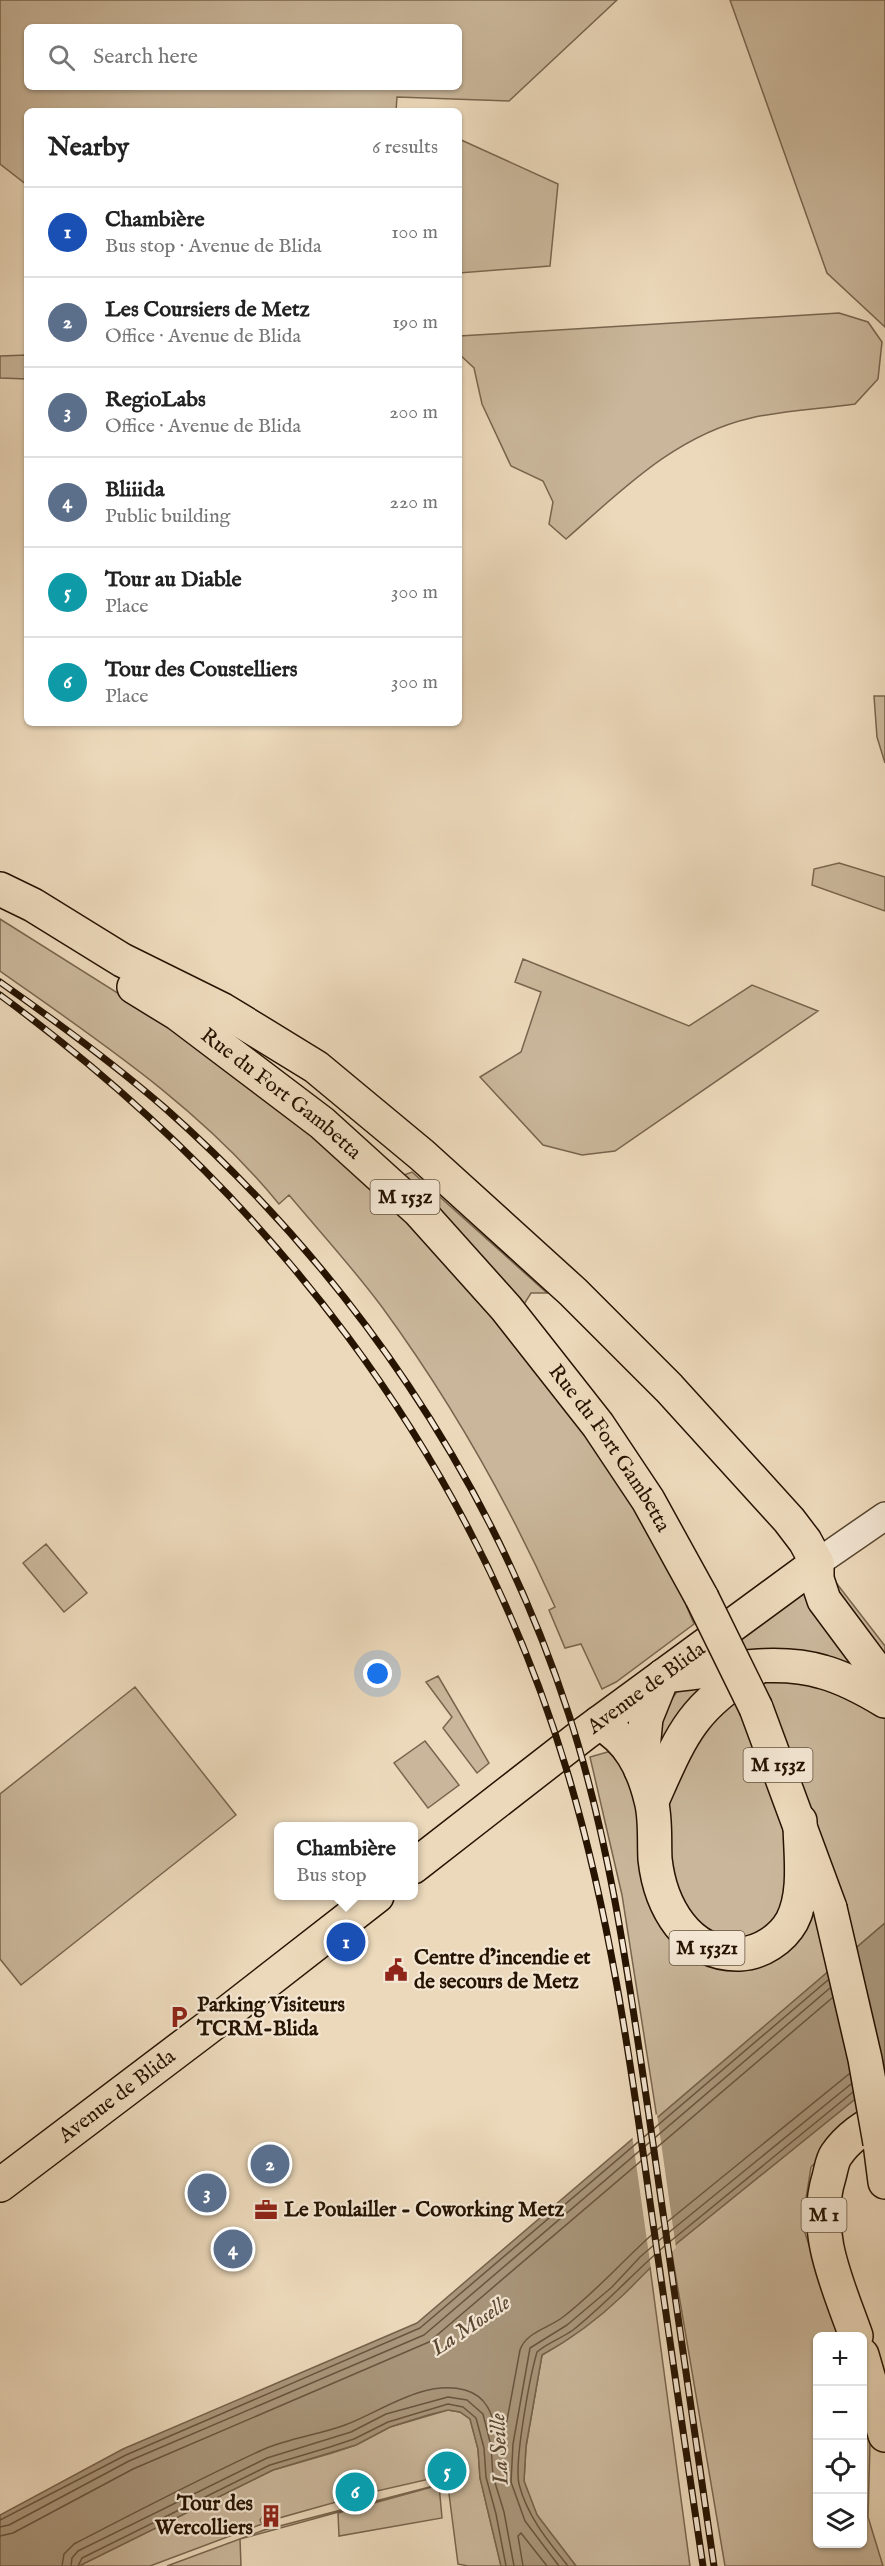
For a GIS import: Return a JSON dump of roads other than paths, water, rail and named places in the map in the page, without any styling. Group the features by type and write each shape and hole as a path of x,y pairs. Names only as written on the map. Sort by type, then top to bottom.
{"main road":[{"path":"0,889 33,905 122,960 223,1010 316,1067 422,1155 573,1292 669,1388 789,1520 805,1541 817,1563 834,1580 885,1646"},
{"name":"Rue du Fort Gambetta","path":"0,903 178,1014 322,1123 419,1210 506,1308 598,1425 648,1500 702,1598 756,1708 800,1821"},
{"path":"817,1563 817,1579 824,1600 885,1682"},
{"name":"Avenue de Blida","path":"418,1864 599,1723 817,1563"},
{"path":"663,1676 785,1666 822,1672 858,1685 885,1701"},
{"name":"M 153z1","path":"652,1801 683,1735 696,1714 724,1689 759,1667"},
{"name":"M 153z1","path":"641,1770 646,1718 663,1676"},
{"name":"M 153z1","path":"599,1723 623,1740 641,1770 652,1801 656,1861 661,1886 669,1908 685,1933 697,1943 722,1953 749,1953 774,1941 790,1925 795,1915 800,1887 800,1821"},
{"name":"M 153z","path":"800,1821 830,1908 882,2129 885,2182"},
{"name":"Avenue de Blida","path":"0,2185 372,1900"},
{"name":"M 1","path":"854,2332 832,2269 823,2232 824,2193 835,2156 860,2130 882,2129"},
{"path":"867,2372 885,2434"}],"street":[{"name":"Avenue de Blida","path":"817,1563 885,1516"}],"water":[{"path":"885,1923 885,2075 671,2248 603,2314 542,2355 526,2446 524,2481 537,2515 576,2566 501,2566 480,2478 478,2449 470,2419 460,2412 448,2410 390,2427 356,2445 273,2470 79,2566 0,2566 0,2515 123,2449 417,2323"}],"railway":[{"path":"0,982 126,1075 166,1109 233,1172 296,1239 354,1310 408,1385 457,1463 500,1544 537,1628 569,1715 584,1764 607,1863 634,2015 714,2566"},
{"path":"0,995 97,1071 188,1154 271,1242 348,1337 416,1437 475,1542 526,1654 567,1771 582,1824 617,1985 703,2566"}],"place":[{"name":"Chambière","path":"346,1942"},
{"name":"Centre d’incendie et de secours de Metz","path":"396,1970"},
{"name":"Parking Visiteurs TCRM-Blida","path":"179,2017"},
{"name":"Les Coursiers de Metz","path":"270,2164"},
{"name":"RegioLabs","path":"207,2193"},
{"name":"Le Poulailler - Coworking Metz","path":"266,2210"},
{"name":"Bliiida","path":"233,2249"},
{"name":"Tour au Diable","path":"447,2471"},
{"name":"Tour des Coustelliers","path":"355,2492"},
{"name":"Tour des Wercolliers","path":"271,2516"}],"water label":[{"name":"La Moselle","path":"471,2326"},
{"name":"La Seille","path":"500,2449"}]}
